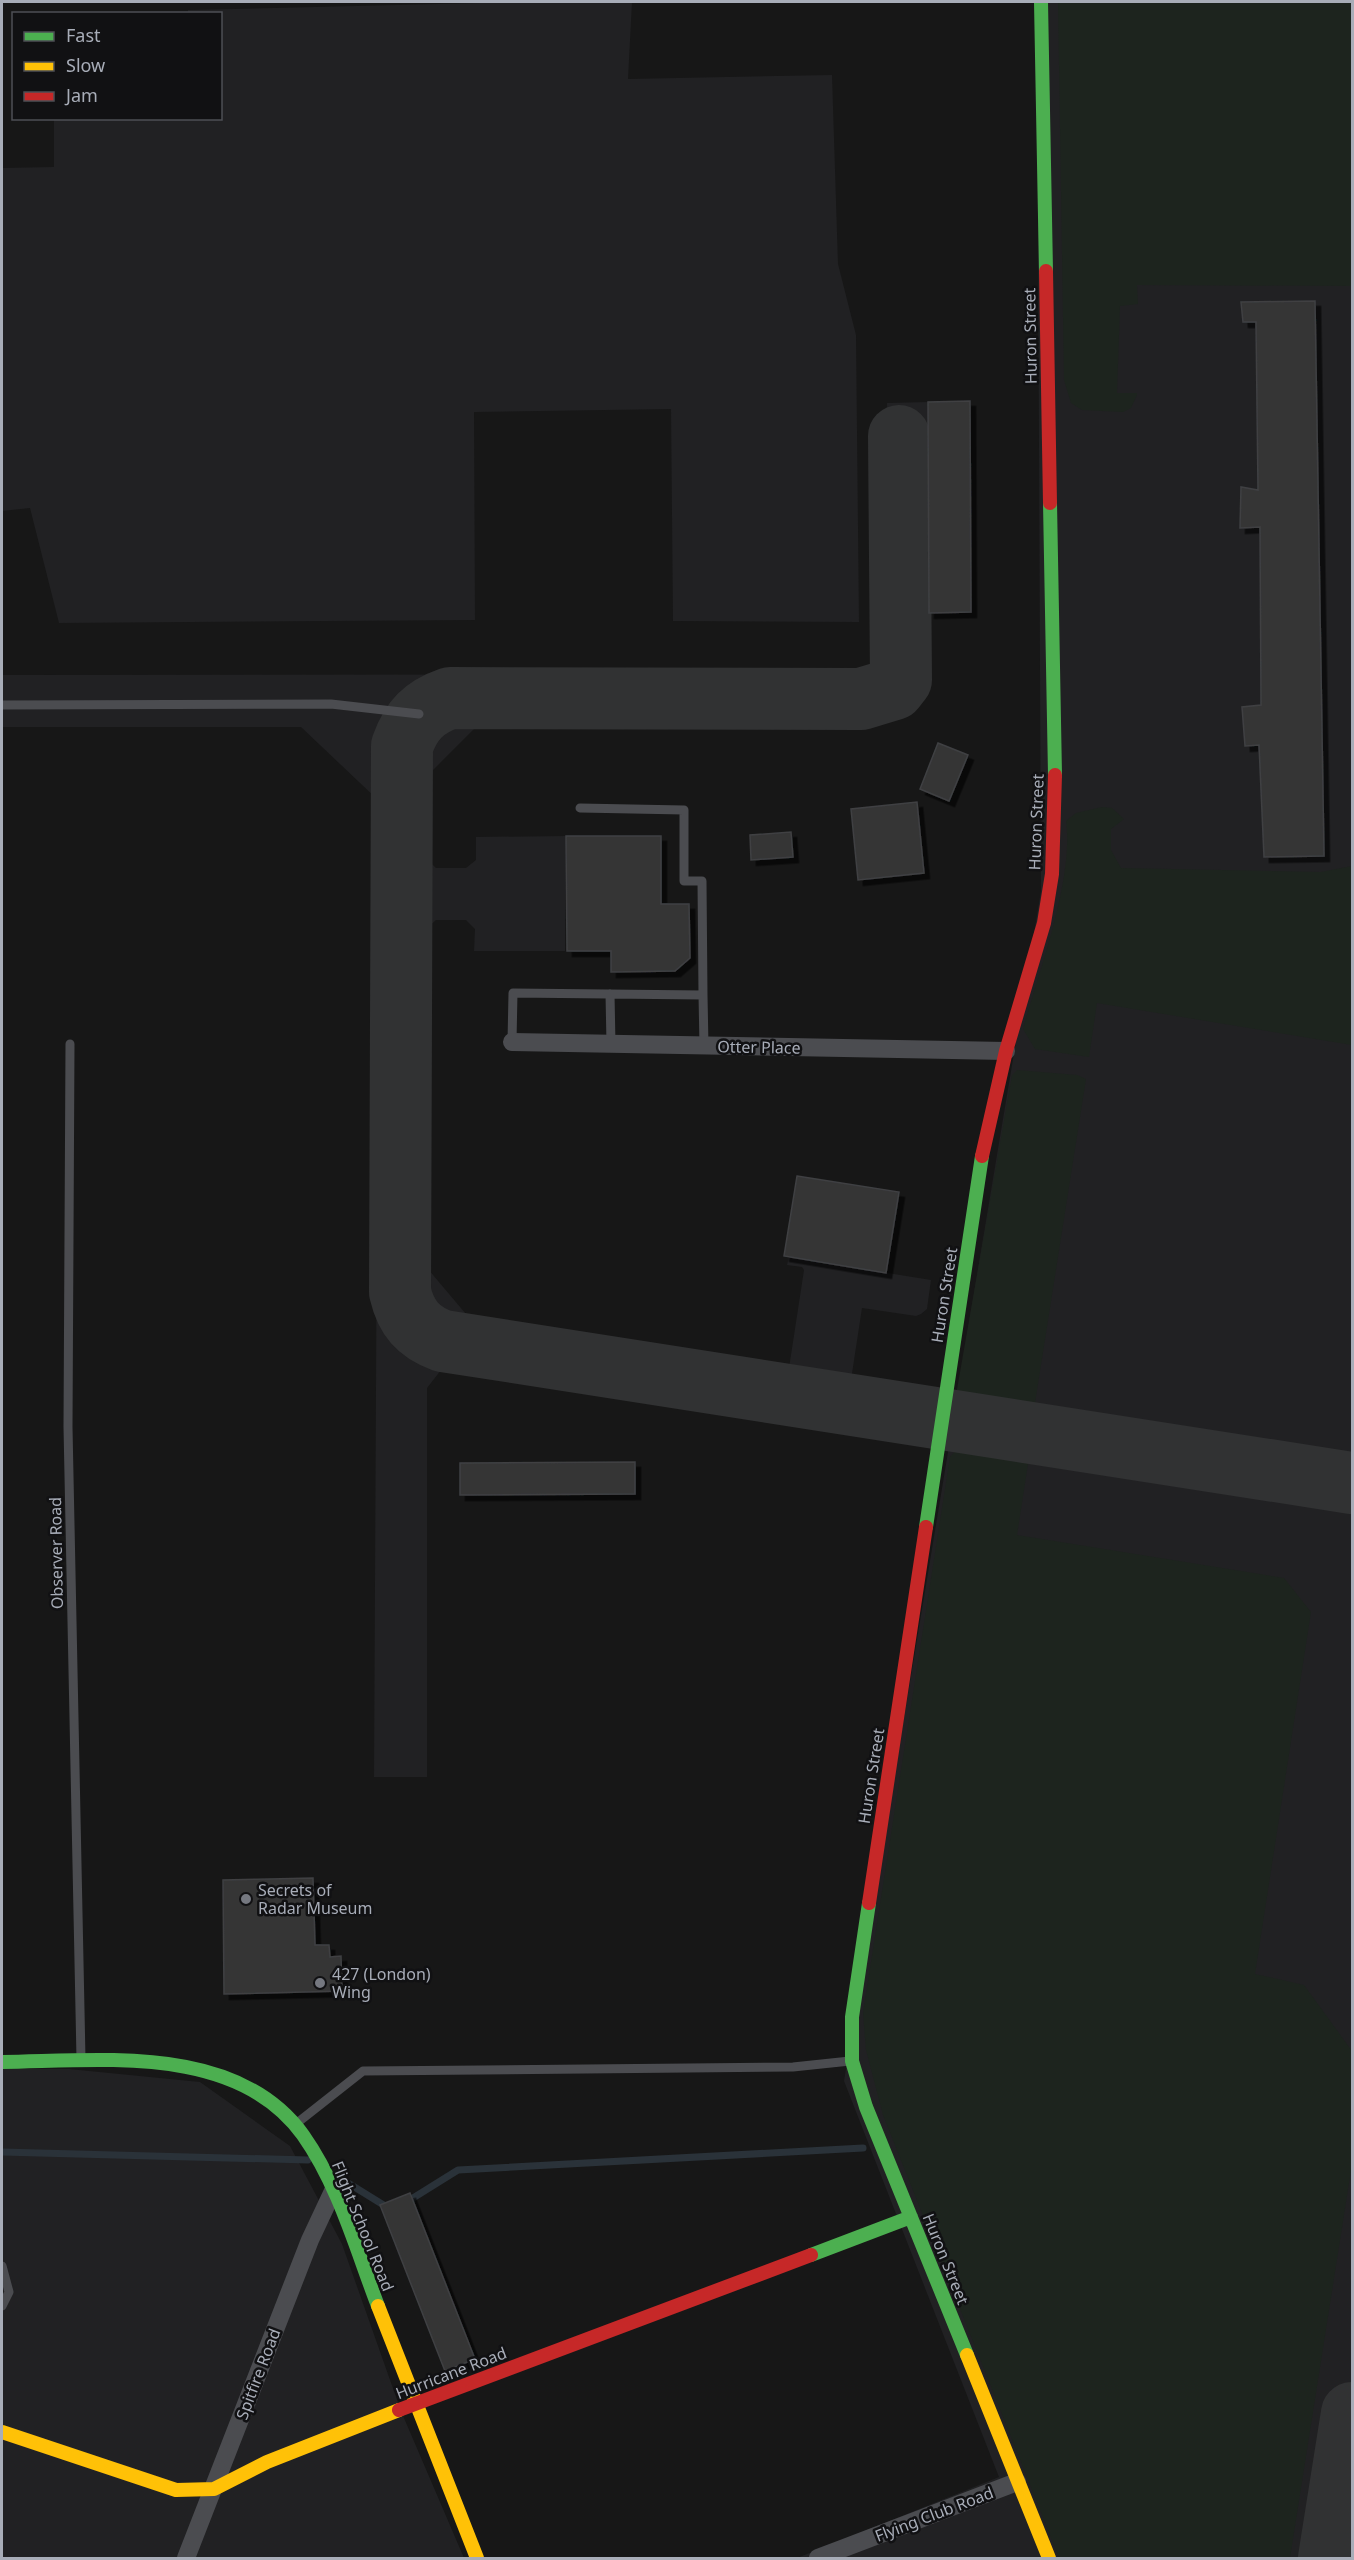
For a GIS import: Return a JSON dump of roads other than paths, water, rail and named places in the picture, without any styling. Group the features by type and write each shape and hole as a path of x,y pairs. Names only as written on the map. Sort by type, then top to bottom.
{"street":[{"name":"Huron Street","path":"1041,2 1055,789 1052,874 1044,923 1006,1051 983,1150 852,2017 852,2061 866,2107 1049,2559"},
{"name":"Otter Place","path":"512,1042 1006,1051"},
{"name":"Flight School Road","path":"2,2062 81,2062 190,2068 236,2081 275,2104 310,2144 333,2191 477,2559"},
{"name":"Spitfire Road","path":"186,2559 310,2240 333,2191"},
{"name":"Hurricane Road","path":"2,2432 176,2490 214,2489 267,2462 415,2404 911,2217"},
{"name":"Flying Club Road","path":"818,2559 1017,2482"}],"lane":[{"path":"2,705 331,704 418,714"},
{"path":"580,808 684,810 684,881 702,881 704,1046"},
{"path":"512,1042 513,993 703,994"},
{"path":"610,994 611,1044"},
{"name":"Observer Road","path":"70,1044 68,1427 81,2062"},
{"path":"294,2126 363,2072 793,2067 852,2061"},
{"path":"2,2266 9,2292 2,2306"}],"waterway":[{"path":"405,2203 458,2170 863,2148"},
{"path":"2,2152 308,2160"},
{"path":"348,2183 390,2209"}],"place":[{"name":"Secrets of Radar Museum","path":"246,1899"},
{"name":"427 (London) Wing","path":"320,1983"}]}
